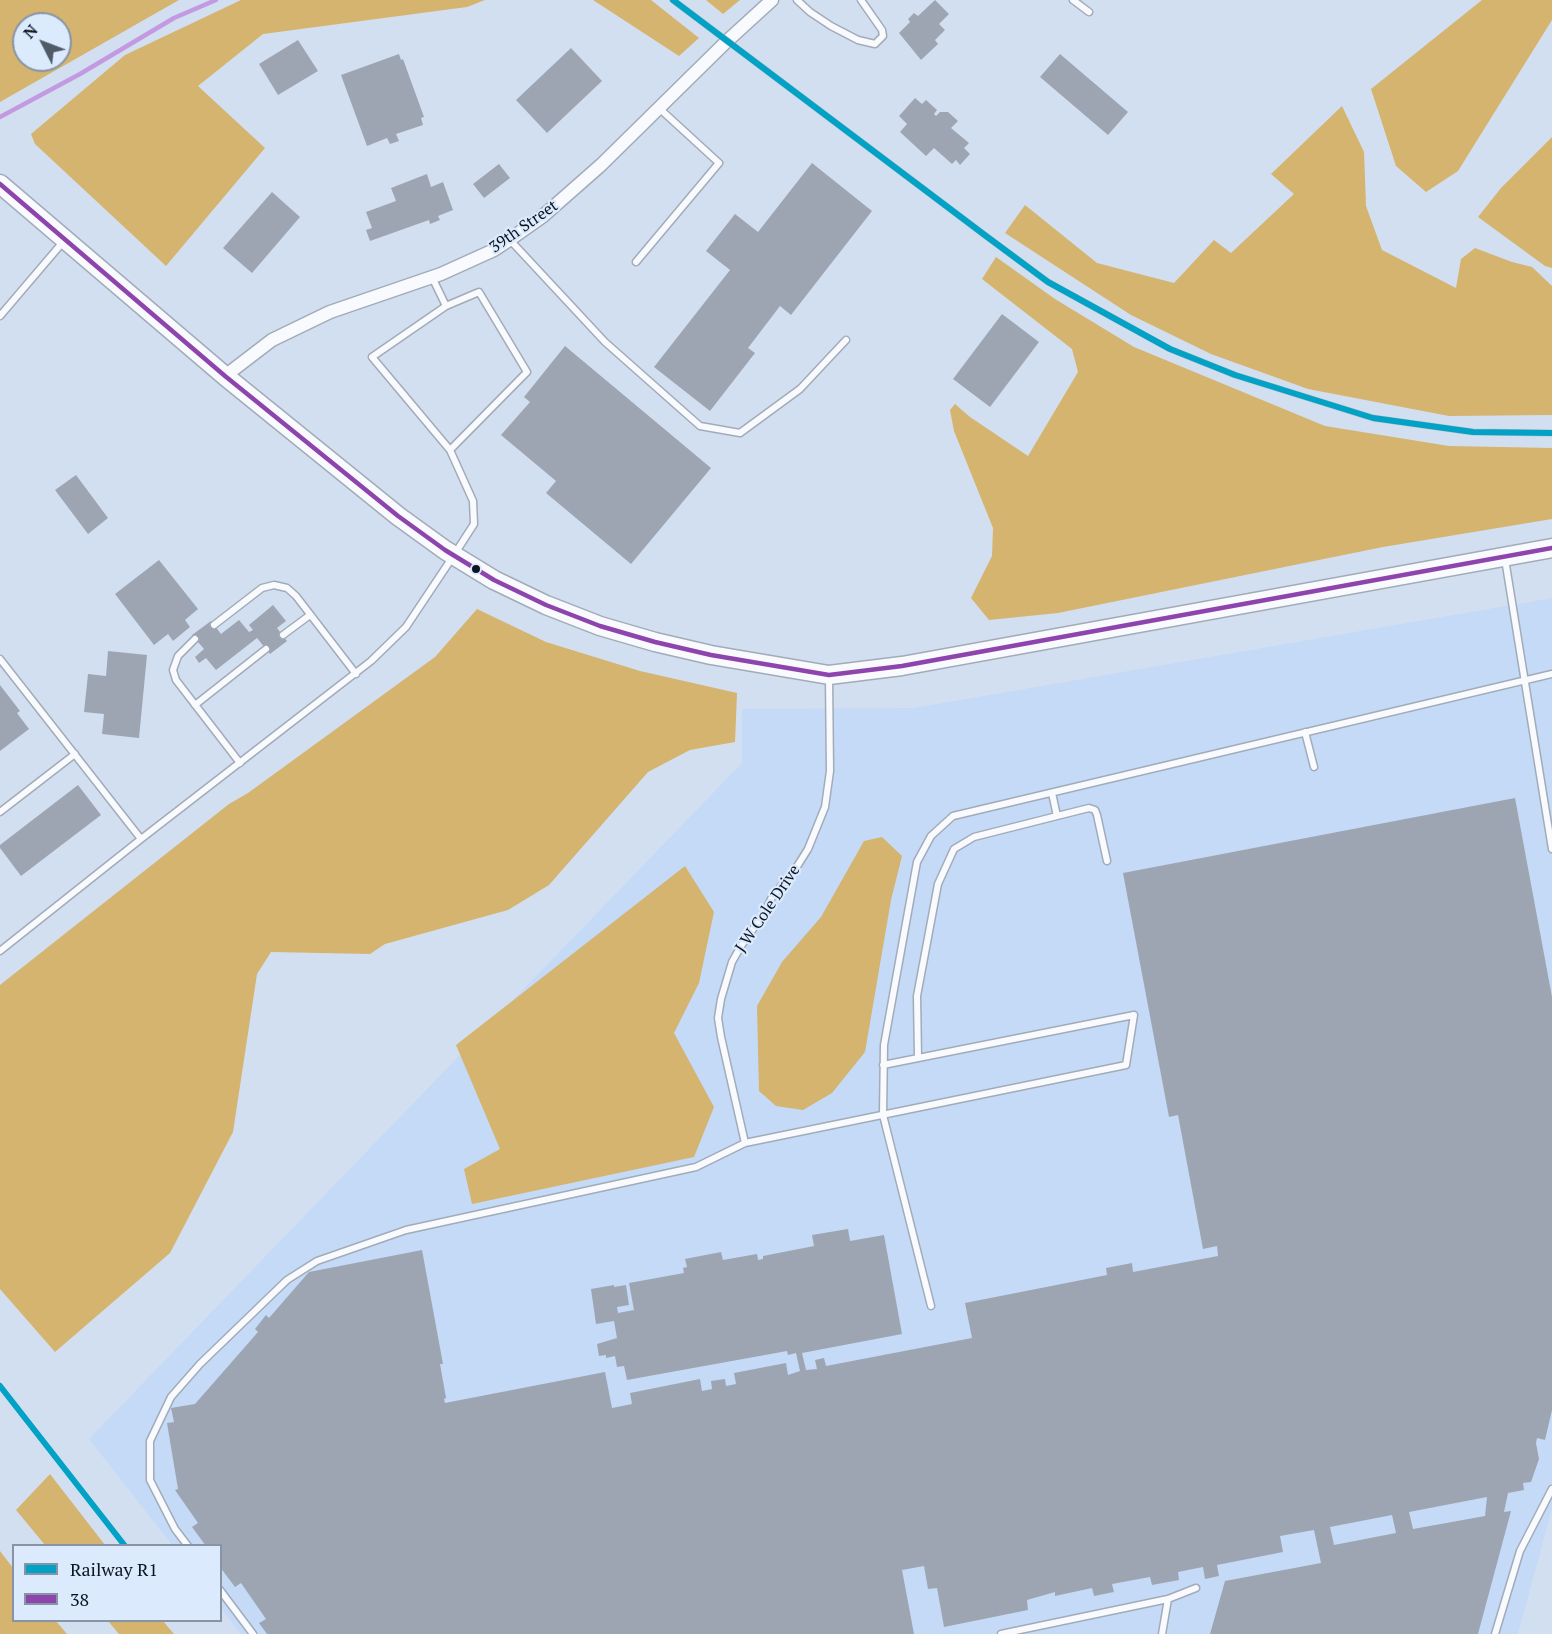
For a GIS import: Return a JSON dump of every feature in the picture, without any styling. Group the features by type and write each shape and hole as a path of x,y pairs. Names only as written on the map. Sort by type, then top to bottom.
{"street":[{"name":"39th Street","path":"225,376 272,340 330,312 432,277 494,250 509,240 543,216 601,165 772,0"},
{"path":"0,184 225,376 398,516 494,580 546,605 600,626 655,642 711,655 829,675 902,666 1552,548"}],"lane":[{"path":"797,0 831,26 858,40 875,44 883,36 882,30 861,0"},
{"path":"1073,0 1089,12"},
{"path":"636,262 719,163 660,109"},
{"path":"0,316 66,239"},
{"path":"509,240 605,342 700,426 740,433 800,389 846,340"},
{"path":"432,277 446,306"},
{"path":"0,951 141,839 356,674 406,627 474,524 473,501 450,450 372,357 446,306 479,292 527,372 450,450"},
{"path":"1505,557 1552,849"},
{"path":"214,625 262,588 274,585 287,588 296,596 356,674"},
{"path":"283,635 310,615"},
{"path":"195,639 178,656 173,670 176,680 240,763"},
{"path":"195,705 266,649"},
{"path":"0,659 141,839"},
{"path":"931,1306 883,1115 883,1065 884,1045 917,862 931,836 953,816 1552,674"},
{"name":"J W Cole Drive","path":"745,1143 721,1037 718,1018 721,999 736,954 765,912 772,897 808,849 825,807 830,771 829,675"},
{"path":"1305,732 1314,767"},
{"path":"0,812 75,754"},
{"path":"1052,793 1057,816"},
{"path":"918,1058 917,996 938,884 954,849 974,837 1089,808 1095,810 1107,861"},
{"path":"187,1544 175,1529 150,1480 150,1440 171,1398 200,1364 287,1280 317,1261 406,1230 696,1167 745,1143 1126,1065 1134,1015 883,1065"},
{"path":"1495,1634 1520,1551 1552,1489"},
{"path":"1001,1634 1168,1599 1196,1588"},
{"path":"222,1593 253,1634"},
{"path":"1162,1634 1168,1599"}],"shaded area":[{"path":"0,0 179,0 72,61 72,12 12,12 12,72 53,72 0,102"},
{"path":"241,0 485,0 467,7 263,34 198,86 265,148 166,266 35,144 31,134 125,55"},
{"path":"593,0 651,0 699,38 679,56"},
{"path":"706,0 740,0 723,14"},
{"path":"1482,0 1552,0 1552,20 1458,171 1426,192 1396,166 1371,89"},
{"path":"1342,106 1364,152 1366,206 1382,250 1456,288 1461,259 1475,248 1532,267 1552,286 1552,415 1449,416 1308,389 1211,354 1131,315 1005,233 1025,205 1097,263 1174,283 1214,240 1231,253 1294,194 1271,174"},
{"path":"1552,137 1552,268 1545,266 1478,217 1501,188"},
{"path":"996,257 1055,299 1134,347 1325,426 1449,446 1552,448 1552,519 1383,547 1058,613 989,620 971,598 992,556 993,528 954,431 950,410 955,404 970,417 1028,456 1078,372 1072,349 982,279"},
{"path":"1552,598 1552,1509 1518,1634 241,1634 222,1609 222,1544 171,1544 89,1439 742,763 742,709 914,708"},
{"path":"477,609 546,642 640,671 737,693 735,742 690,750 648,772 549,885 508,910 385,944 370,954 271,952 257,974 233,1132 170,1253 55,1352 0,1289 0,985 229,804 248,793 435,657"},
{"path":"882,837 902,856 891,900 865,1052 832,1093 803,1110 776,1106 759,1091 757,1006 782,962 821,917 864,841"},
{"path":"685,866 714,912 699,983 674,1033 714,1107 694,1157 472,1204 464,1169 500,1149 456,1045"},
{"path":"50,1474 104,1544 44,1544 16,1510"},
{"path":"0,1551 12,1567 12,1622 57,1622 67,1634 0,1634"},
{"path":"109,1622 164,1622 174,1634 119,1634"}],"building":[{"path":"935,0 949,14 939,24 945,30 935,40 938,44 921,60 899,33 910,22 908,19 914,13 918,16"},
{"path":"298,40 318,71 278,95 259,64"},
{"path":"571,48 602,81 547,133 516,100"},
{"path":"399,54 401,60 403,59 424,117 421,118 423,125 396,134 399,141 390,144 387,138 367,146 341,75"},
{"path":"1060,54 1128,112 1108,135 1040,77"},
{"path":"915,98 922,104 926,100 937,110 934,114 936,116 940,112 948,112 958,121 951,128 969,143 964,148 970,154 960,165 956,160 952,164 934,148 926,156 900,132 907,124 899,116"},
{"path":"812,163 872,211 791,315 780,306 748,348 755,353 710,411 654,367 730,270 706,251 735,214 758,232"},
{"path":"499,164 510,178 484,198 473,184"},
{"path":"427,174 431,187 443,182 453,210 438,216 440,220 430,224 429,220 370,241 366,230 372,228 366,212 396,201 391,188"},
{"path":"272,192 300,217 252,273 223,248"},
{"path":"1002,314 1039,342 990,407 953,379"},
{"path":"565,346 711,468 631,564 546,493 556,481 501,435 530,402 524,397"},
{"path":"76,475 108,518 88,534 55,490"},
{"path":"159,560 198,609 185,620 190,627 173,641 168,634 154,645 115,594"},
{"path":"273,605 286,621 277,628 287,641 270,654 257,638 216,670 206,658 199,663 195,657 204,649 192,635 211,621 221,634 239,620 249,632 253,630 249,625"},
{"path":"108,651 147,655 139,738 102,734 104,714 84,712 88,674 106,676"},
{"path":"0,685 20,711 17,713 29,729 0,751"},
{"path":"78,785 101,815 21,876 0,845"},
{"path":"1515,798 1552,997 1552,1410 1545,1440 1537,1438 1539,1459 1531,1482 1523,1483 1524,1490 1508,1493 1504,1512 1511,1511 1478,1634 1210,1634 1225,1581 1321,1563 1314,1530 1280,1536 1283,1552 1217,1565 1219,1576 1205,1579 1203,1567 1178,1572 1179,1580 1152,1585 1150,1577 1112,1584 1114,1592 1094,1596 1092,1588 1055,1596 1055,1592 1027,1600 1028,1610 944,1627 937,1588 928,1589 924,1566 902,1570 914,1634 267,1634 259,1623 266,1619 241,1583 235,1587 222,1570 222,1544 205,1544 192,1527 198,1523 175,1490 178,1489 167,1423 174,1422 171,1408 195,1404 258,1332 255,1329 266,1315 269,1318 309,1272 422,1250 443,1364 440,1364 445,1403 605,1372 612,1408 632,1404 630,1393 700,1379 702,1391 712,1389 711,1381 725,1379 726,1386 736,1384 734,1373 786,1363 788,1375 800,1371 796,1353 788,1355 787,1351 627,1380 624,1366 617,1367 615,1356 606,1358 606,1355 599,1356 597,1344 617,1338 614,1321 596,1324 591,1289 626,1285 629,1305 617,1307 618,1313 634,1310 629,1283 684,1273 683,1268 687,1267 685,1259 721,1252 723,1260 757,1254 758,1260 763,1259 763,1256 814,1246 812,1235 848,1229 850,1241 884,1235 902,1334 802,1353 806,1370 817,1369 815,1360 824,1358 826,1366 972,1338 965,1303 1107,1275 1106,1268 1132,1263 1133,1272 1218,1256 1217,1246 1203,1249 1178,1115 1169,1117 1123,873","holes":["1487,1497 1485,1516 1413,1529 1409,1512","1392,1515 1396,1533 1334,1545 1330,1527"]}],"waterway":[{"path":"0,117 80,74 174,18 216,0"}],"railway":[{"path":"673,0 1048,282 1170,349 1235,375 1373,418 1473,432 1552,433"}],"rail line":[{"name":"R1","path":"673,0 1048,282 1170,349 1235,375 1373,418 1473,432 1552,433"},
{"name":"R1","path":"0,1386 123,1544"}],"transit line":[{"name":"38","path":"0,184 225,376 398,516 445,550 494,580 546,605 600,626 655,642 711,655 829,675 902,666 1552,548"}]}
